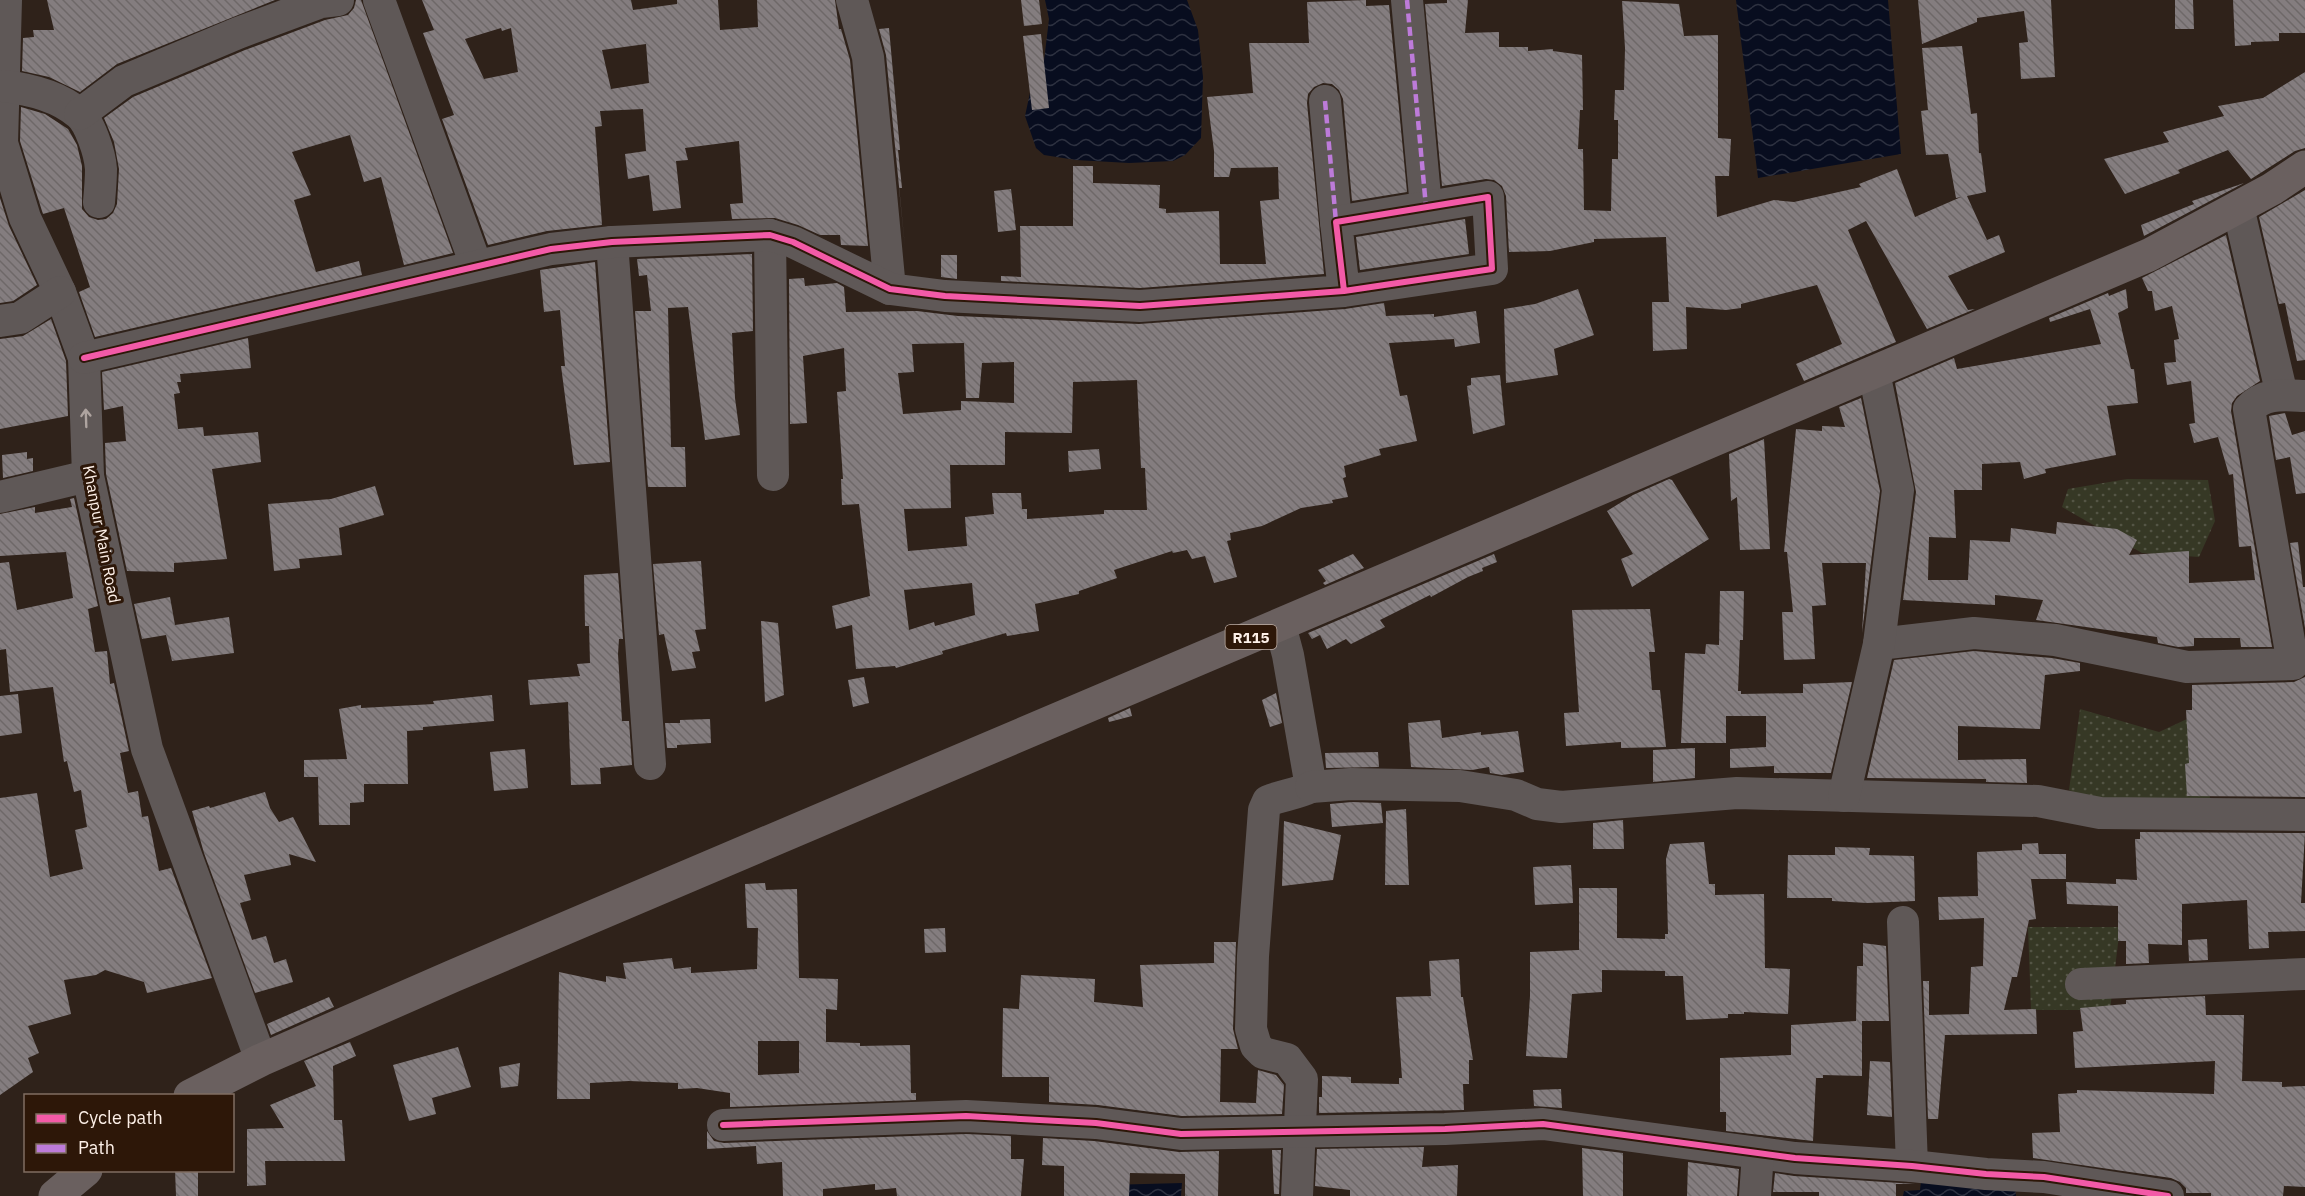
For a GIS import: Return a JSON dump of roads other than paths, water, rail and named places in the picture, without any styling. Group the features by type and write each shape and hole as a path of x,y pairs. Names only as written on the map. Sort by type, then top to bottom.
{"main road":[{"name":"R115","path":"192,1094 261,1060 453,975 2149,255 2272,189 2305,167"},
{"path":"56,1196 84,1172"}],"street":[{"name":"Khanpur Main Road","path":"6,0 1,144 12,220 60,292 84,358 88,476 147,749 261,1060"},
{"path":"80,114 124,81 238,33 321,2 338,0"},
{"path":"379,0 476,265"},
{"path":"852,0 868,57 890,289"},
{"path":"1407,0 1426,207"},
{"path":"3,86 26,89 53,98 80,114 93,136 101,168 99,202"},
{"path":"1325,100 1344,291"},
{"path":"84,358 476,265 551,249 612,242 770,236 794,242 890,289 945,296 1140,306 1344,291 1492,269 1488,197 1336,222"},
{"path":"1879,644 1974,633 2055,640 2187,667 2299,664 2248,409 2258,399 2294,395 2238,207"},
{"path":"770,236 773,475"},
{"path":"612,242 650,764"},
{"path":"0,321 20,318 60,292"},
{"path":"1844,796 1879,644 1898,490 1874,372"},
{"path":"0,497 88,476"},
{"path":"1280,625 1288,655 1311,787"},
{"path":"1297,1196 1302,1079 1287,1059 1263,1053 1256,1046 1251,1029 1253,956 1264,810 1268,801 1280,796 1299,793 1311,787 1351,784 1460,786 1516,795 1537,804 1561,807 1737,793 2038,801 2100,813 2305,814"},
{"path":"1903,922 1912,1166"},
{"path":"2081,984 2305,974"},
{"path":"723,1125 966,1116 1096,1123 1181,1134 1445,1129 1543,1124 1795,1158 2044,1177 2168,1196"},
{"path":"1755,1196 1758,1153"}],"water":[{"path":"1045,0 1187,0 1198,30 1203,77 1201,138 1185,155 1173,161 1129,163 1076,160 1044,155 1036,148 1025,116 1031,88 1044,61 1049,19"},
{"path":"1736,0 1888,0 1901,154 1758,178"},
{"path":"1922,1172 2015,1186 2016,1196 1903,1196 1904,1191 1920,1190"},
{"path":"1182,1183 1181,1196 1107,1196 1107,1185"}]}
